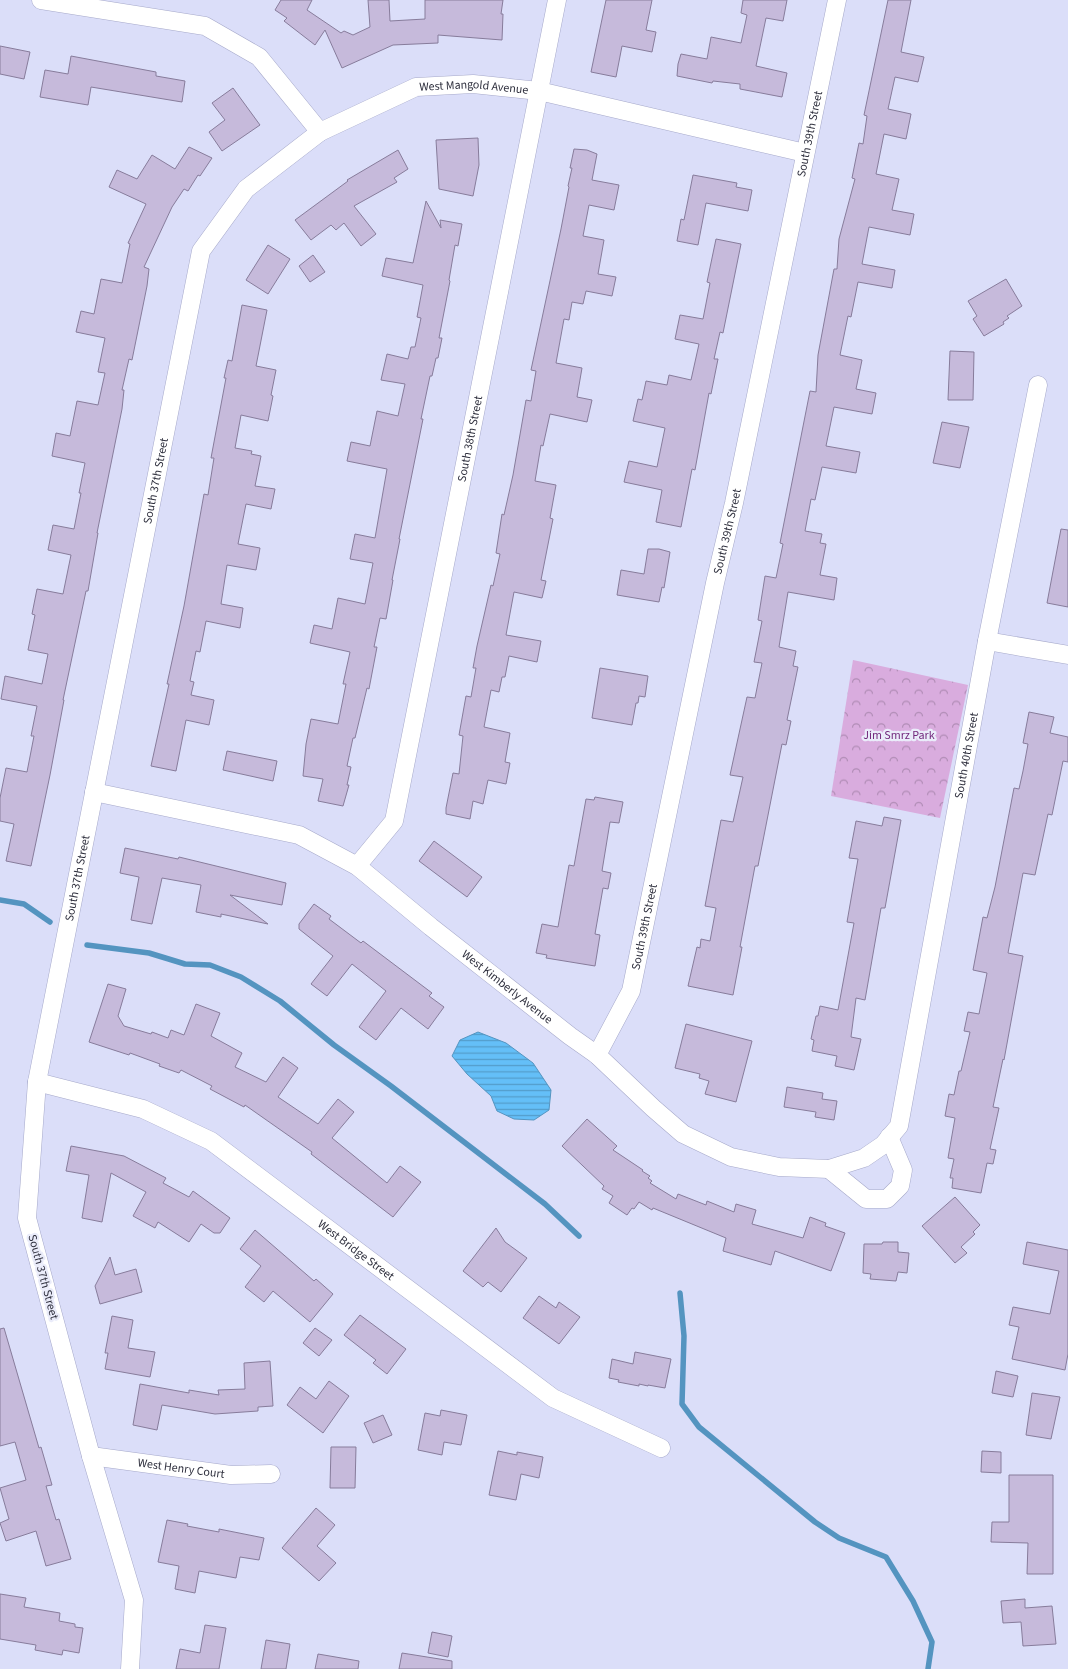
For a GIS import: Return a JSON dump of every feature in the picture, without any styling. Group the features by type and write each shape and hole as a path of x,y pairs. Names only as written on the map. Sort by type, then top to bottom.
{"street":[{"path":"40,0 205,26 259,57 320,132"},
{"name":"South 38th Street","path":"357,866 394,821 557,0"},
{"name":"South 39th Street","path":"597,1055 631,991 715,582 734,503 837,0"},
{"name":"West Mangold Avenue","path":"320,132 416,87 473,84 539,91 805,153"},
{"name":"South 37th Street","path":"130,1669 134,1600 91,1456 27,1218 37,1082 201,251 246,189 320,132"},
{"name":"South 40th Street","path":"894,1132 1038,384"},
{"path":"987,641 1068,655"},
{"name":"West Kimberly Avenue","path":"94,792 299,835 357,866 431,927 597,1055 683,1134 731,1157 779,1167 830,1169 864,1158 883,1145 894,1132"},
{"name":"West Bridge Street","path":"37,1082 143,1109 211,1141 553,1398 661,1448"},
{"path":"830,1169 866,1199 887,1198 900,1186 903,1170 894,1132"},
{"name":"West Henry Court","path":"91,1456 231,1475 271,1474"}],"green space":[{"name":"Jim Smrz Park","path":"853,660 968,685 940,818 831,796"}],"water":[{"path":"478,1032 506,1043 533,1063 551,1090 549,1110 534,1120 514,1119 497,1111 491,1096 467,1074 452,1056 460,1040"}],"building":[{"path":"281,0 312,0 307,10 341,33 344,31 353,35 370,27 368,0 389,0 390,21 425,19 425,0 503,0 501,14 503,14 502,40 438,35 438,43 393,45 342,68 325,30 315,45 284,21 287,18 275,10"},
{"path":"606,0 652,0 646,30 656,32 652,52 622,46 616,77 591,72"},
{"path":"743,0 787,0 783,21 766,18 756,66 787,73 782,97 740,89 740,84 713,81 712,83 677,76 681,54 707,59 711,37 741,43 747,15 741,13"},
{"path":"888,0 911,0 901,52 924,57 918,82 895,77 888,109 911,114 906,139 884,134 876,174 899,179 892,210 914,214 910,235 869,227 862,264 895,270 892,288 858,282 851,317 848,316 840,355 862,360 856,389 876,393 872,414 834,407 826,446 860,452 856,473 822,467 815,500 811,499 805,531 822,534 820,543 826,544 820,575 837,578 834,600 788,592 779,647 796,651 793,666 798,667 787,720 791,721 786,745 782,744 758,866 755,866 733,995 688,986 697,947 700,948 701,939 710,941 716,908 705,906 721,820 733,822 743,777 730,775 747,697 755,698 762,663 754,662 762,621 758,620 765,576 776,578 783,544 780,543 810,391 816,392 818,355 834,269 837,269 839,239 855,179 852,178 859,143 863,144 867,116 864,115"},
{"path":"0,46 30,52 24,79 0,74"},
{"path":"71,56 156,72 156,76 185,81 182,102 91,87 88,105 40,97 45,70 68,74"},
{"path":"233,88 260,125 222,151 209,132 225,120 212,103"},
{"path":"478,138 479,165 473,196 439,189 436,140"},
{"path":"189,147 212,158 188,191 184,189 172,207 144,267 149,269 147,286 132,360 129,359 122,390 124,390 122,409 97,533 88,591 86,591 63,700 31,866 6,861 14,824 0,821 0,798 6,768 27,772 34,736 31,736 37,706 1,699 5,676 42,684 48,654 28,650 35,615 32,614 37,589 63,594 71,555 48,550 53,525 74,529 85,463 52,456 56,433 70,436 77,401 98,405 105,373 98,372 105,338 76,332 81,311 94,314 101,279 122,283 130,244 128,243 146,204 109,187 117,170 137,179 152,155 175,169"},
{"path":"574,149 587,150 597,154 592,180 619,185 614,210 589,205 583,236 604,240 598,274 616,277 612,296 586,291 583,304 572,302 569,320 564,319 556,363 582,368 577,397 592,400 587,422 550,414 543,446 541,445 535,481 556,485 550,518 553,519 541,580 546,581 542,598 514,592 506,635 541,641 537,662 509,656 505,677 502,677 499,692 491,690 484,727 510,733 505,762 510,763 506,784 488,780 483,804 473,801 470,819 446,814 446,808 453,773 459,774 463,736 459,735 466,696 471,697 476,668 473,668 477,646 500,554 496,553 502,514 504,515 513,475 526,400 531,401 536,371 531,370 561,229"},
{"path":"398,150 408,169 394,178 397,182 354,206 376,234 361,246 344,223 336,230 331,225 311,240 295,220 347,180"},
{"path":"693,175 737,183 736,187 752,190 748,211 706,203 698,245 677,241 681,219 684,220"},
{"path":"426,201 441,228 440,220 462,224 458,246 455,245 439,338 442,338 438,358 436,358 432,376 430,376 421,419 423,419 399,539 386,619 380,618 369,689 367,688 347,766 351,767 347,785 349,785 343,806 318,801 323,779 303,776 311,719 338,724 346,684 343,684 350,652 310,643 314,625 332,629 338,598 365,604 373,563 350,559 355,534 375,538 387,469 347,461 351,442 370,446 377,411 398,416 405,384 381,380 387,354 408,359 411,347 415,347 421,318 417,317 423,285 382,276 386,258 413,263"},
{"path":"716,239 741,244 723,333 720,332 714,359 718,359 711,394 709,393 695,470 692,469 681,527 656,522 662,490 624,482 629,461 657,467 665,428 633,421 638,399 642,400 646,381 667,385 669,375 691,380 699,344 675,339 680,315 703,319 710,283 707,282"},
{"path":"268,245 290,259 268,294 246,280"},
{"path":"313,255 325,272 310,282 299,266"},
{"path":"1006,279 1022,306 1007,316 1009,318 1003,322 1004,324 984,336 973,319 977,316 968,301"},
{"path":"242,305 267,310 256,366 276,370 268,421 241,415 235,448 252,451 251,454 261,456 255,486 275,489 271,509 246,504 238,544 260,548 256,570 227,565 221,604 243,608 240,628 206,621 200,652 196,651 190,681 194,682 191,695 214,700 209,725 186,720 176,771 151,766 169,684 167,684 184,606 204,494 208,495 214,458 211,458 226,378 224,378 228,360 232,361"},
{"path":"950,351 974,352 973,400 948,400"},
{"path":"942,422 969,427 960,468 933,463"},
{"path":"1061,529 1068,530 1068,607 1047,603"},
{"path":"648,549 670,552 664,588 662,587 659,602 617,595 621,570 644,574"},
{"path":"600,668 648,676 645,697 639,696 632,725 592,718"},
{"path":"1029,712 1054,717 1050,733 1068,737 1068,762 1063,761 1052,815 1048,814 1035,875 1023,873 1008,953 1023,956 1004,1060 993,1107 999,1108 990,1149 996,1150 993,1164 987,1163 981,1193 952,1188 953,1178 950,1178 954,1159 948,1158 955,1118 945,1116 949,1094 954,1095 970,1032 964,1031 968,1012 979,1014 987,973 973,970 983,917 987,918 995,887 1014,788 1019,789 1023,771 1028,744 1023,743"},
{"path":"227,751 277,761 273,781 223,770"},
{"path":"595,797 623,802 619,823 610,822 602,871 611,873 608,889 603,888 595,934 600,935 595,966 546,958 547,955 536,953 542,924 558,927 569,865 574,866 586,799 594,800"},
{"path":"884,817 901,820 885,908 881,908 865,1000 856,998 851,1037 861,1039 854,1070 835,1066 837,1056 812,1051 814,1040 811,1039 820,1006 838,1010 854,923 847,922 858,859 849,858 856,821 882,826"},
{"path":"434,841 482,877 467,897 419,861"},
{"path":"125,848 178,859 179,857 286,883 282,905 230,895 268,924 221,914 221,917 196,912 201,885 162,878 152,924 131,920 139,877 120,873"},
{"path":"314,904 331,916 329,919 361,943 363,941 432,993 429,996 444,1007 428,1029 401,1008 376,1040 359,1027 386,991 352,964 327,996 311,984 333,956 299,929 299,924"},
{"path":"108,984 126,989 118,1016 124,1026 151,1034 152,1032 168,1038 171,1030 184,1035 196,1004 220,1013 211,1036 242,1053 235,1067 266,1082 283,1057 298,1068 278,1097 318,1124 338,1099 354,1112 332,1138 387,1183 400,1166 421,1182 393,1217 311,1154 312,1152 245,1105 244,1107 210,1089 212,1086 181,1070 179,1073 130,1053 129,1055 89,1042"},
{"path":"686,1024 752,1041 736,1102 705,1094 709,1081 699,1078 700,1074 675,1068"},
{"path":"787,1087 823,1093 822,1099 837,1101 834,1120 815,1117 816,1112 784,1107"},
{"path":"587,1119 617,1146 613,1150 650,1176 648,1178 652,1181 650,1183 676,1199 678,1194 706,1205 707,1201 734,1212 736,1204 756,1210 752,1224 803,1238 810,1217 826,1223 825,1226 845,1233 831,1271 775,1251 771,1265 723,1251 726,1238 653,1208 652,1210 639,1202 627,1215 609,1203 613,1196 602,1189 604,1186 562,1146"},
{"path":"71,1146 124,1156 166,1178 163,1183 189,1197 193,1191 230,1218 220,1233 214,1233 201,1224 189,1242 158,1222 155,1228 133,1216 146,1192 111,1173 102,1222 82,1218 89,1175 66,1171"},
{"path":"955,1197 980,1225 973,1232 975,1234 961,1247 967,1253 955,1263 922,1226"},
{"path":"496,1228 505,1242 527,1258 501,1292 488,1282 483,1287 463,1271"},
{"path":"255,1230 314,1281 316,1279 333,1294 310,1322 273,1291 264,1302 245,1287 261,1266 240,1249"},
{"path":"883,1242 898,1242 898,1252 909,1253 907,1273 898,1272 896,1281 870,1279 871,1274 863,1273 864,1244 882,1244"},
{"path":"1027,1242 1068,1250 1068,1354 1065,1370 1012,1359 1019,1327 1009,1325 1013,1307 1050,1314 1059,1271 1023,1264"},
{"path":"110,1257 115,1275 136,1269 142,1292 100,1304 95,1286"},
{"path":"539,1296 556,1308 559,1302 580,1317 559,1344 523,1318"},
{"path":"360,1315 406,1349 387,1374 373,1363 376,1360 344,1335"},
{"path":"112,1316 133,1320 128,1348 155,1352 150,1377 105,1369 108,1353 105,1353"},
{"path":"4,1328 39,1448 41,1447 52,1485 46,1486 56,1520 59,1519 71,1559 46,1566 36,1531 6,1541 0,1523 9,1519 0,1488 26,1480 15,1442 0,1446 0,1329"},
{"path":"315,1328 332,1340 319,1356 303,1343"},
{"path":"635,1352 671,1359 665,1388 639,1384 639,1386 618,1382 619,1380 609,1378 612,1359 633,1364"},
{"path":"270,1361 273,1406 258,1407 258,1411 215,1414 162,1405 157,1430 133,1425 140,1384 189,1393 189,1390 219,1395 218,1390 245,1389 244,1363"},
{"path":"996,1371 1018,1376 1013,1397 992,1393"},
{"path":"329,1381 349,1396 323,1433 287,1405 300,1387 316,1399"},
{"path":"1032,1393 1060,1397 1051,1439 1026,1435"},
{"path":"441,1410 467,1415 461,1445 444,1442 442,1455 418,1450 425,1413 440,1416"},
{"path":"383,1415 392,1435 373,1443 364,1423"},
{"path":"331,1447 356,1447 355,1488 330,1488"},
{"path":"498,1451 517,1455 517,1452 543,1457 539,1478 521,1474 516,1500 489,1495"},
{"path":"982,1451 1001,1452 1001,1473 981,1472"},
{"path":"1009,1475 1053,1475 1053,1574 1027,1574 1028,1543 991,1542 992,1522 1009,1522"},
{"path":"316,1508 335,1525 317,1546 336,1563 319,1581 282,1548"},
{"path":"167,1520 219,1532 219,1529 264,1538 259,1560 240,1557 236,1578 199,1571 195,1593 175,1589 179,1566 158,1562"},
{"path":"0,1594 26,1598 24,1607 60,1613 59,1621 75,1624 75,1627 83,1628 79,1653 63,1650 62,1655 35,1650 36,1645 0,1639"},
{"path":"1025,1599 1025,1608 1052,1606 1056,1644 1023,1646 1021,1622 1003,1623 1001,1601"},
{"path":"205,1625 226,1628 219,1669 176,1669 180,1649 200,1653"},
{"path":"432,1632 452,1636 448,1657 428,1653"},
{"path":"266,1640 290,1644 286,1669 261,1669"},
{"path":"402,1653 452,1661 452,1669 399,1669"},
{"path":"318,1654 359,1661 358,1669 315,1669"}],"waterway":[{"path":"0,900 24,904 50,922"},
{"path":"87,945 149,953 185,964 210,965 241,977 280,1001 334,1045 391,1086 545,1204 579,1236"},
{"path":"680,1293 684,1336 682,1404 699,1427 815,1522 839,1538 886,1557 913,1601 932,1642 928,1669"}]}
